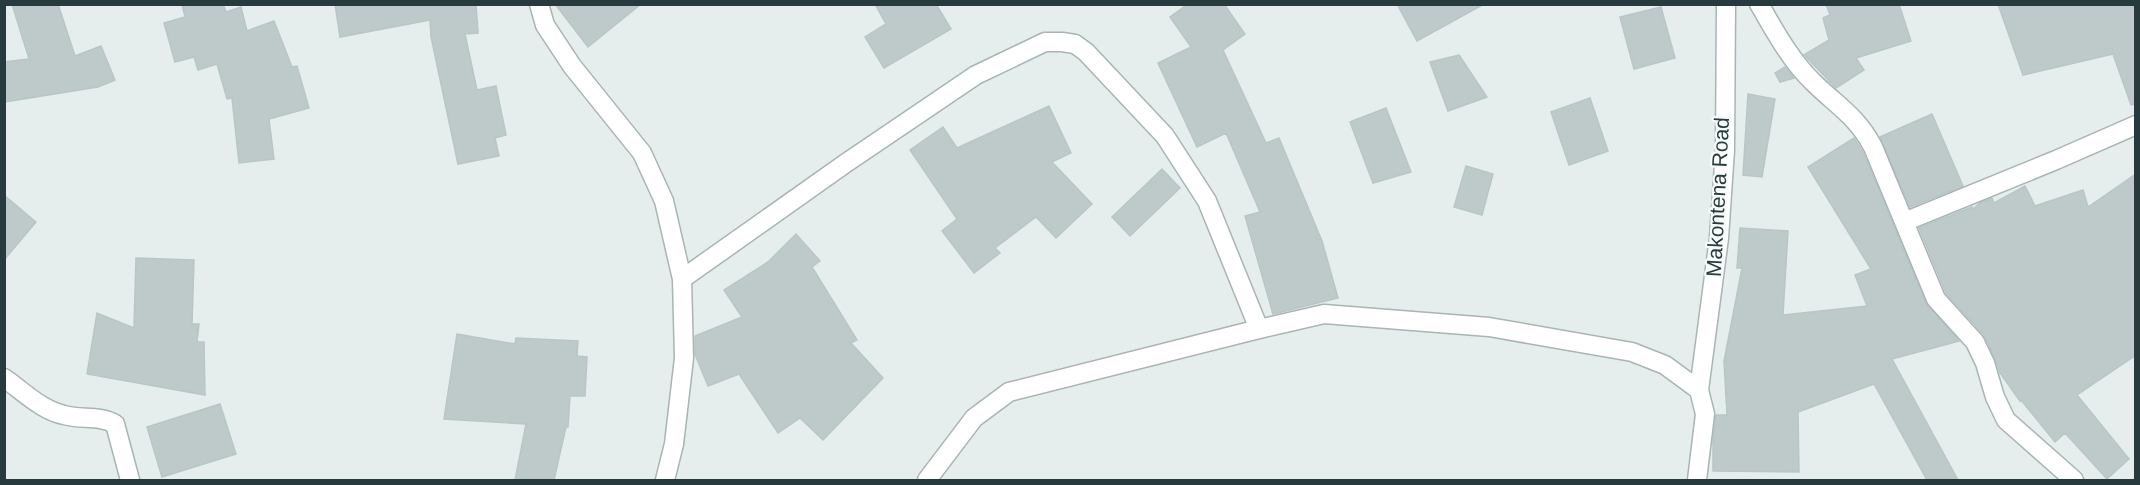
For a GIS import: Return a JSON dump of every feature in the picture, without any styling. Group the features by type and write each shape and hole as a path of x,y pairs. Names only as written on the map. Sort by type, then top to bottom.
{"street":[{"path":"539,4 545,25 572,66 642,153 664,201 682,279 684,358 674,444 665,480"},
{"name":"Makontena Road","path":"1697,480 1705,414 1699,390 1719,238 1725,150 1726,4"},
{"path":"1759,4 1797,64 1812,82 1864,129 1936,299 1975,342 2006,420 2074,480"},
{"path":"682,279 975,75 1045,42 1062,42 1075,44 1086,52 1165,136 1207,201 1259,329"},
{"path":"1904,222 2056,160 2136,124"},
{"path":"927,480 974,418 1009,392 1324,314 1489,327 1632,352 1665,366 1699,390"},
{"path":"4,378 41,405 64,416 108,419 115,424 130,480"}],"building":[{"path":"12,4 58,4 75,56 101,46 115,80 98,87 4,102 4,62 29,59"},
{"path":"182,4 223,4 226,12 241,7 247,31 274,21 292,67 297,66 309,108 269,119 274,159 239,163 232,98 227,99 217,64 198,70 194,57 175,62 164,23 185,17"},
{"path":"335,4 476,4 478,33 465,34 477,90 496,86 506,135 495,138 499,156 458,164 431,37 430,20 340,37"},
{"path":"555,4 641,4 588,47"},
{"path":"875,4 936,4 951,29 884,68 865,37 886,24"},
{"path":"1188,4 1224,4 1245,34 1223,50 1266,143 1279,138 1322,241 1338,298 1273,314 1245,216 1260,212 1226,133 1197,147 1158,63 1191,47 1170,17"},
{"path":"1397,4 1484,4 1417,41"},
{"path":"1826,4 1899,4 1911,41 1856,58 1864,70 1836,88 1804,55 1829,40 1823,18 1830,15"},
{"path":"1998,4 2136,4 2136,104 2131,105 2113,54 2023,75"},
{"path":"1661,7 1675,58 1634,69 1620,17"},
{"path":"1459,55 1487,97 1448,111 1430,62"},
{"path":"1785,67 1794,78 1780,82 1775,73"},
{"path":"1748,94 1775,99 1762,177 1743,175"},
{"path":"1590,98 1608,151 1569,165 1551,112"},
{"path":"1049,106 1071,153 1052,162 1092,204 1056,238 1036,217 995,248 1000,253 974,273 942,231 957,219 910,150 943,127 957,148"},
{"path":"1386,108 1411,172 1373,183 1350,122"},
{"path":"1932,114 1963,186 1910,207 1880,137"},
{"path":"1854,138 1863,152 1926,303 1959,341 1892,359 1958,480 1927,480 1874,384 1798,412 1799,472 1713,471 1716,415 1727,415 1724,361 1742,268 1737,268 1740,228 1788,231 1783,315 1867,306 1855,275 1871,269 1808,167"},
{"path":"1466,166 1493,174 1482,215 1454,207"},
{"path":"1162,169 1180,188 1130,236 1112,217"},
{"path":"2136,174 2136,355 2077,395 2129,459 2107,479 2065,433 2055,442 2020,401 2000,373 1984,335 1946,293 1919,228 1972,207 1973,209 1992,198 1994,203 2025,186 2035,206 2083,190 2088,207"},
{"path":"4,195 36,222 4,260"},
{"path":"796,234 820,261 812,267 857,340 851,343 883,378 823,440 800,418 778,433 739,374 708,386 695,354 695,336 742,317 724,290 768,262"},
{"path":"136,258 194,260 192,324 199,324 197,342 204,342 205,395 87,374 97,313 134,328"},
{"path":"457,334 515,344 516,338 578,341 577,356 587,357 585,396 570,396 568,427 566,427 554,480 515,480 526,424 444,419"},
{"path":"220,404 236,454 162,477 147,427"}]}
